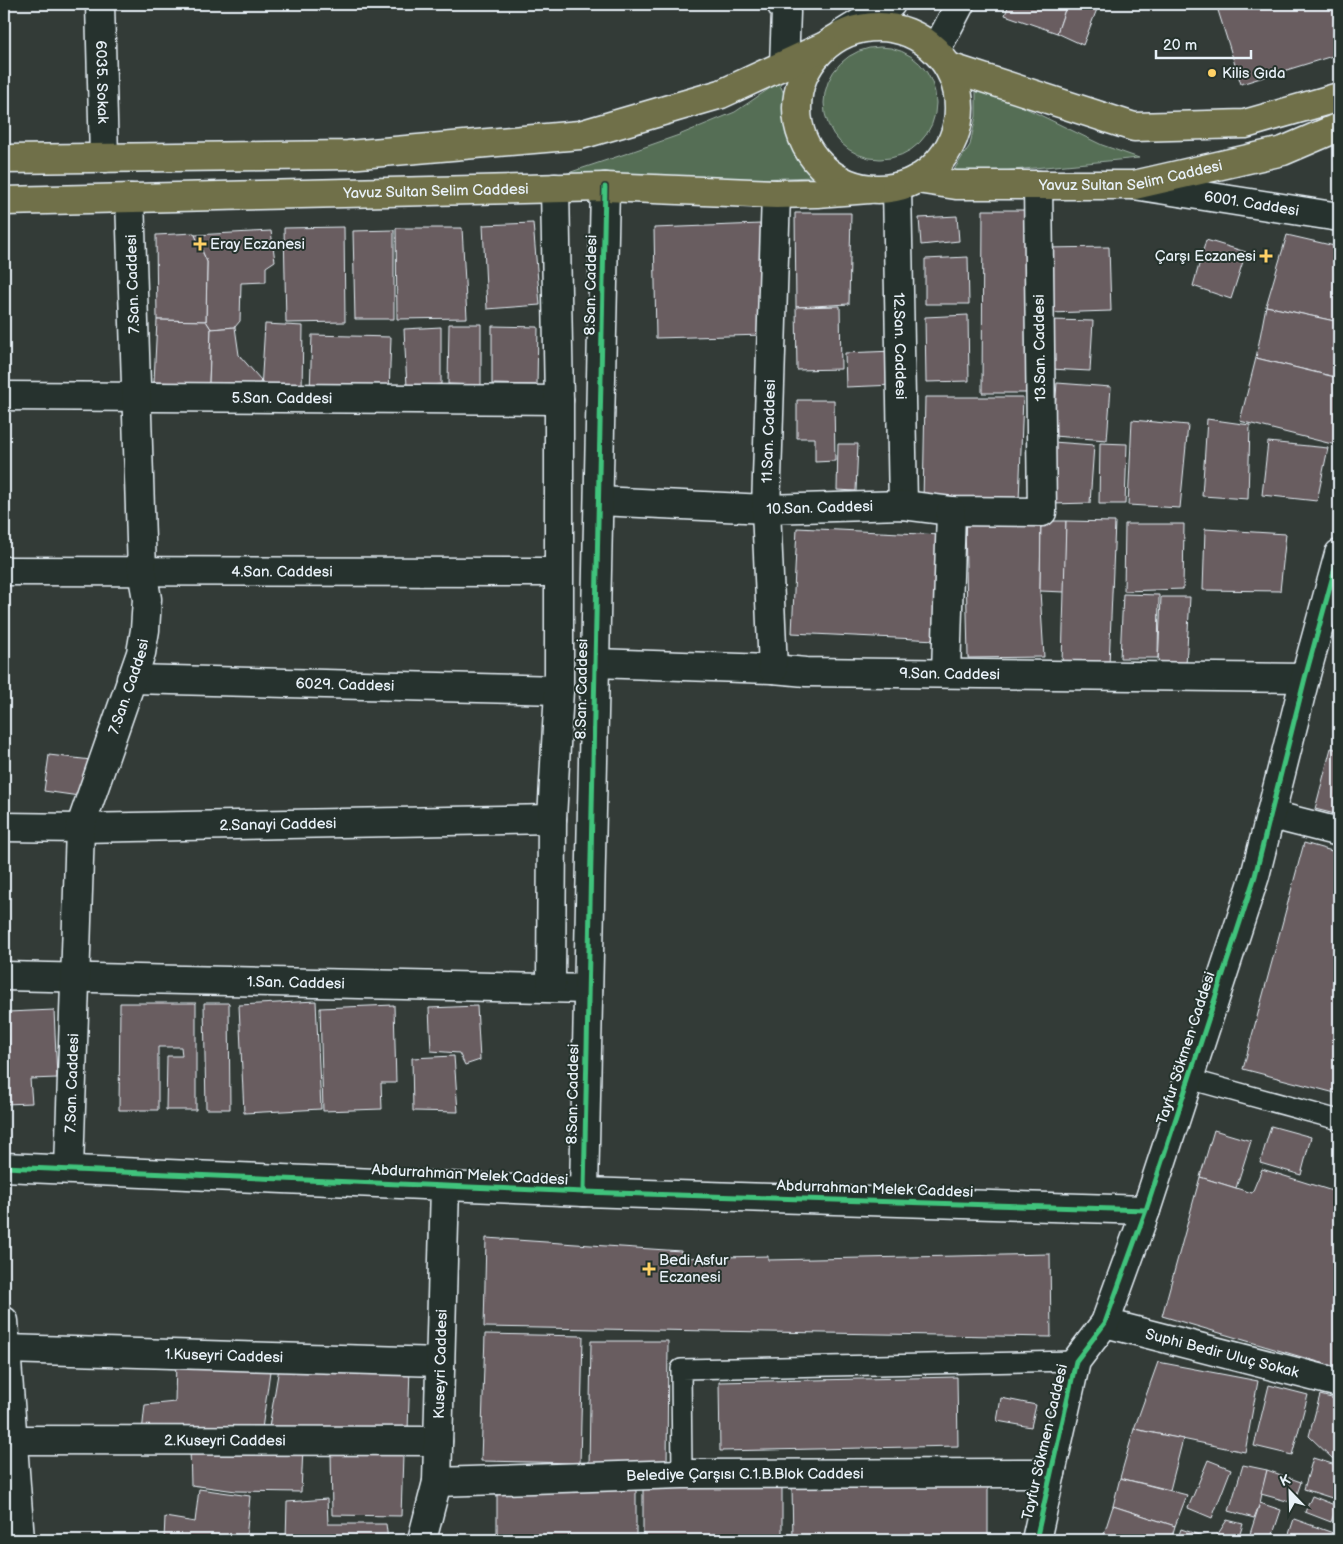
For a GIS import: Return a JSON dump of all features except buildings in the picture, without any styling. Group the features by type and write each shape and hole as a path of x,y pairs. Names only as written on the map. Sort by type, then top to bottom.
{"main road":[{"path":"4,159 348,155 580,135 721,94 835,39 866,27 890,27 912,33 924,40 942,59 957,87 960,109 956,130 948,150 934,166 907,183"},
{"name":"Yavuz Sultan Selim Caddesi","path":"835,39 807,66 798,92 797,119 805,145 821,167 843,182 870,189"},
{"path":"942,59 1134,127 1245,124 1339,97"},
{"name":"Yavuz Sultan Selim Caddesi","path":"4,201 605,187 817,194 907,183 956,185 1134,185 1283,152 1339,127"}],"street":[{"name":"6035. Sokak","path":"100,4 104,158"},
{"path":"835,39 891,4"},
{"path":"942,59 960,4"},
{"path":"784,65 791,6"},
{"name":"12.San. Caddesi","path":"903,505 907,183"},
{"name":"13.San. Caddesi","path":"1038,185 1042,512"},
{"name":"6001. Caddesi","path":"1134,185 1339,218"},
{"name":"8.San. Caddesi","path":"584,1192 605,187"},
{"name":"8.San. Caddesi","path":"551,987 552,820 559,690 559,400 555,188"},
{"name":"11.San. Caddesi","path":"773,669 766,509 776,194"},
{"name":"7.San. Caddesi","path":"70,1169 80,828 141,653 147,599 142,571 130,198"},
{"name":"5.San. Caddesi","path":"4,396 559,400"},
{"name":"10.San. Caddesi","path":"599,501 766,509 903,505 951,510 1042,512"},
{"path":"946,673 951,510"},
{"name":"Tayfur Sökmen Caddesi","path":"1036,1540 1076,1361 1105,1323 1146,1210 1190,1079 1255,876 1272,814 1304,678 1339,554"},
{"name":"4.San. Caddesi","path":"4,571 558,572"},
{"name":"9.San. Caddesi","path":"595,663 773,669 806,672 1304,678"},
{"name":"6029. Caddesi","path":"131,679 559,690"},
{"path":"1272,814 1339,832"},
{"name":"2.Sanayi Caddesi","path":"4,827 80,828 552,820"},
{"name":"1.San. Caddesi","path":"4,976 588,989"},
{"name":"Abdurrahman Melek Caddesi","path":"4,1167 584,1192 1146,1210"},
{"name":"Kuseyri Caddesi","path":"422,1540 437,1482 445,1186"},
{"path":"4,1321 20,1540"},
{"name":"Suphi Bedir Uluç Sokak","path":"1105,1323 1339,1383"},
{"name":"1.Kuseyri Caddesi","path":"6,1349 440,1362"},
{"name":"2.Kuseyri Caddesi","path":"13,1440 438,1441"},
{"name":"Belediye Çarşısı C.1.B.Blok Caddesi","path":"437,1482 682,1474 1051,1473"}],"lane":[{"path":"1190,1079 1339,1120"},
{"path":"682,1474 681,1369 1076,1361"}],"green space":[{"path":"880,47 901,51 920,63 932,82 936,103 932,124 920,143 901,155 880,159 859,155 840,143 828,124 824,103 828,82 840,63 859,51"},
{"path":"779,82 788,104 791,132 800,156 814,177 526,187 679,135 735,112"},
{"path":"976,84 1102,145 1139,158 950,176 970,145 976,116"}],"cycle path":[{"path":"584,1192 605,187"},
{"path":"1036,1540 1076,1361 1105,1323 1146,1210 1255,876 1305,678 1339,554"},
{"path":"4,1167 584,1192 1146,1210"}],"place":[{"name":"Kilis Gıda","path":"1212,73"},
{"name":"Eray Eczanesi","path":"200,244"},
{"name":"Çarşı Eczanesi","path":"1266,256"},
{"name":"Bedi Asfur Eczanesi","path":"649,1269"}]}
